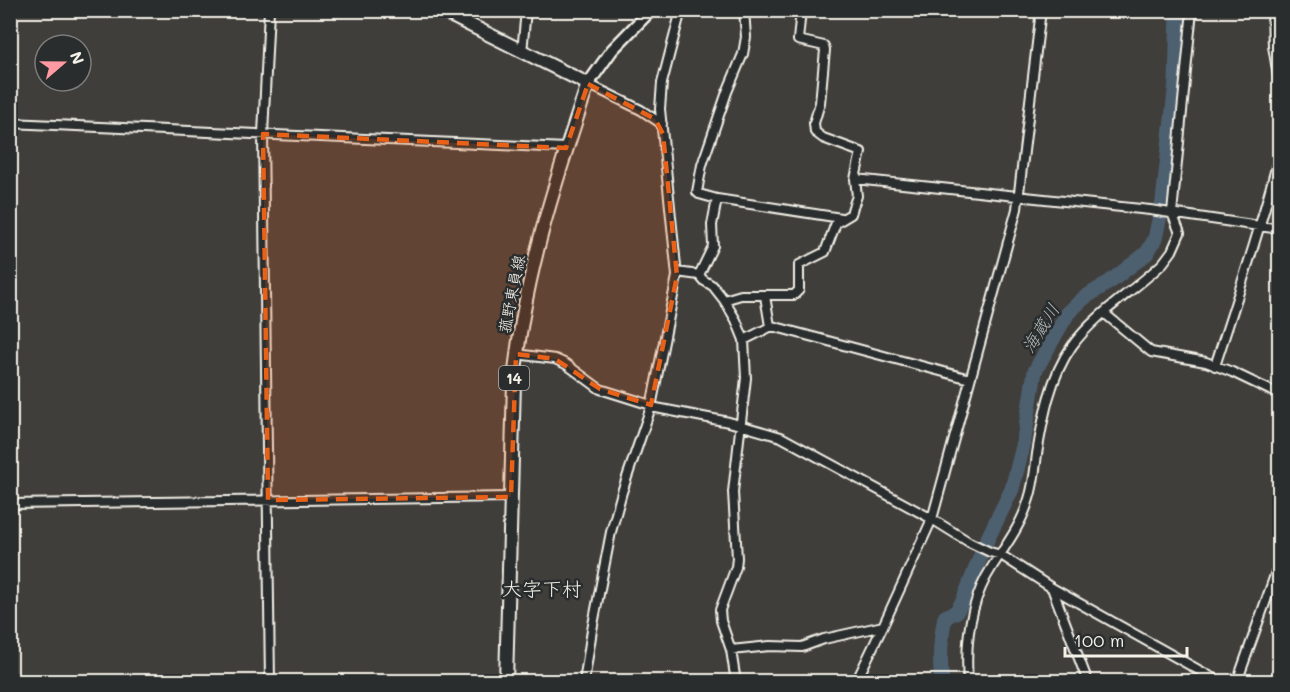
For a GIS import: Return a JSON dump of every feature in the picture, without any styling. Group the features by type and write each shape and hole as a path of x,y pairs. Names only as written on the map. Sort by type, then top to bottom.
{"main road":[{"path":"440,10 588,84 612,50 651,10"},
{"name":"菰野東員線","path":"506,681 516,354 536,253 566,148 588,84"}],"street":[{"path":"269,10 263,134 270,681"},
{"path":"522,52 526,10"},
{"path":"584,681 611,532 651,406 677,272 660,109 662,83 681,10"},
{"path":"744,10 746,37 743,54 727,92 702,165 698,192 717,199 841,218"},
{"path":"724,300 741,295 794,295 797,293 799,265 825,252 836,223 851,214 855,201 857,189 855,179 861,152 823,138 815,132 814,123 820,103 825,50 824,46 798,40 801,10"},
{"path":"856,681 932,519 1020,196 1041,10"},
{"path":"968,681 966,658 971,620 980,591 991,568 1010,542 1029,501 1045,417 1059,370 1072,346 1104,313 1152,274 1172,251 1180,233 1171,213 1192,10"},
{"path":"1272,10 1273,46 1280,88"},
{"path":"588,84 640,110 662,124"},
{"path":"10,123 566,148"},
{"path":"1215,366 1266,209 1280,152"},
{"path":"855,179 1171,213 1280,229"},
{"path":"699,275 713,246 712,225 717,199"},
{"path":"677,272 699,275 713,286 736,320 744,340 746,378 733,492 737,558 736,567 720,610 721,621 731,650 736,681"},
{"path":"765,296 770,326"},
{"path":"1104,313 1151,352 1206,362 1280,395"},
{"path":"744,340 770,326 970,379"},
{"path":"516,354 555,359 566,363 593,385 651,406 782,437 932,519 969,542 1001,555 1052,588 1220,681"},
{"path":"10,504 511,497"},
{"path":"1236,681 1280,561"},
{"path":"1052,588 1088,681"},
{"path":"731,650 802,646 883,626"}],"highlighted area":[{"path":"588,84 655,119 663,134 677,276 651,405 600,389 555,359 516,354 511,497 268,500 263,134 566,148"}],"waterway":[{"name":"海蔵川","path":"942,682 940,650 945,617 956,612 963,601 987,540 1012,489 1023,446 1035,371 1068,313 1084,298 1111,281 1147,253 1155,239 1163,201 1176,82 1178,10"}],"district":[{"name":"大字下村","path":"542,588"}]}
